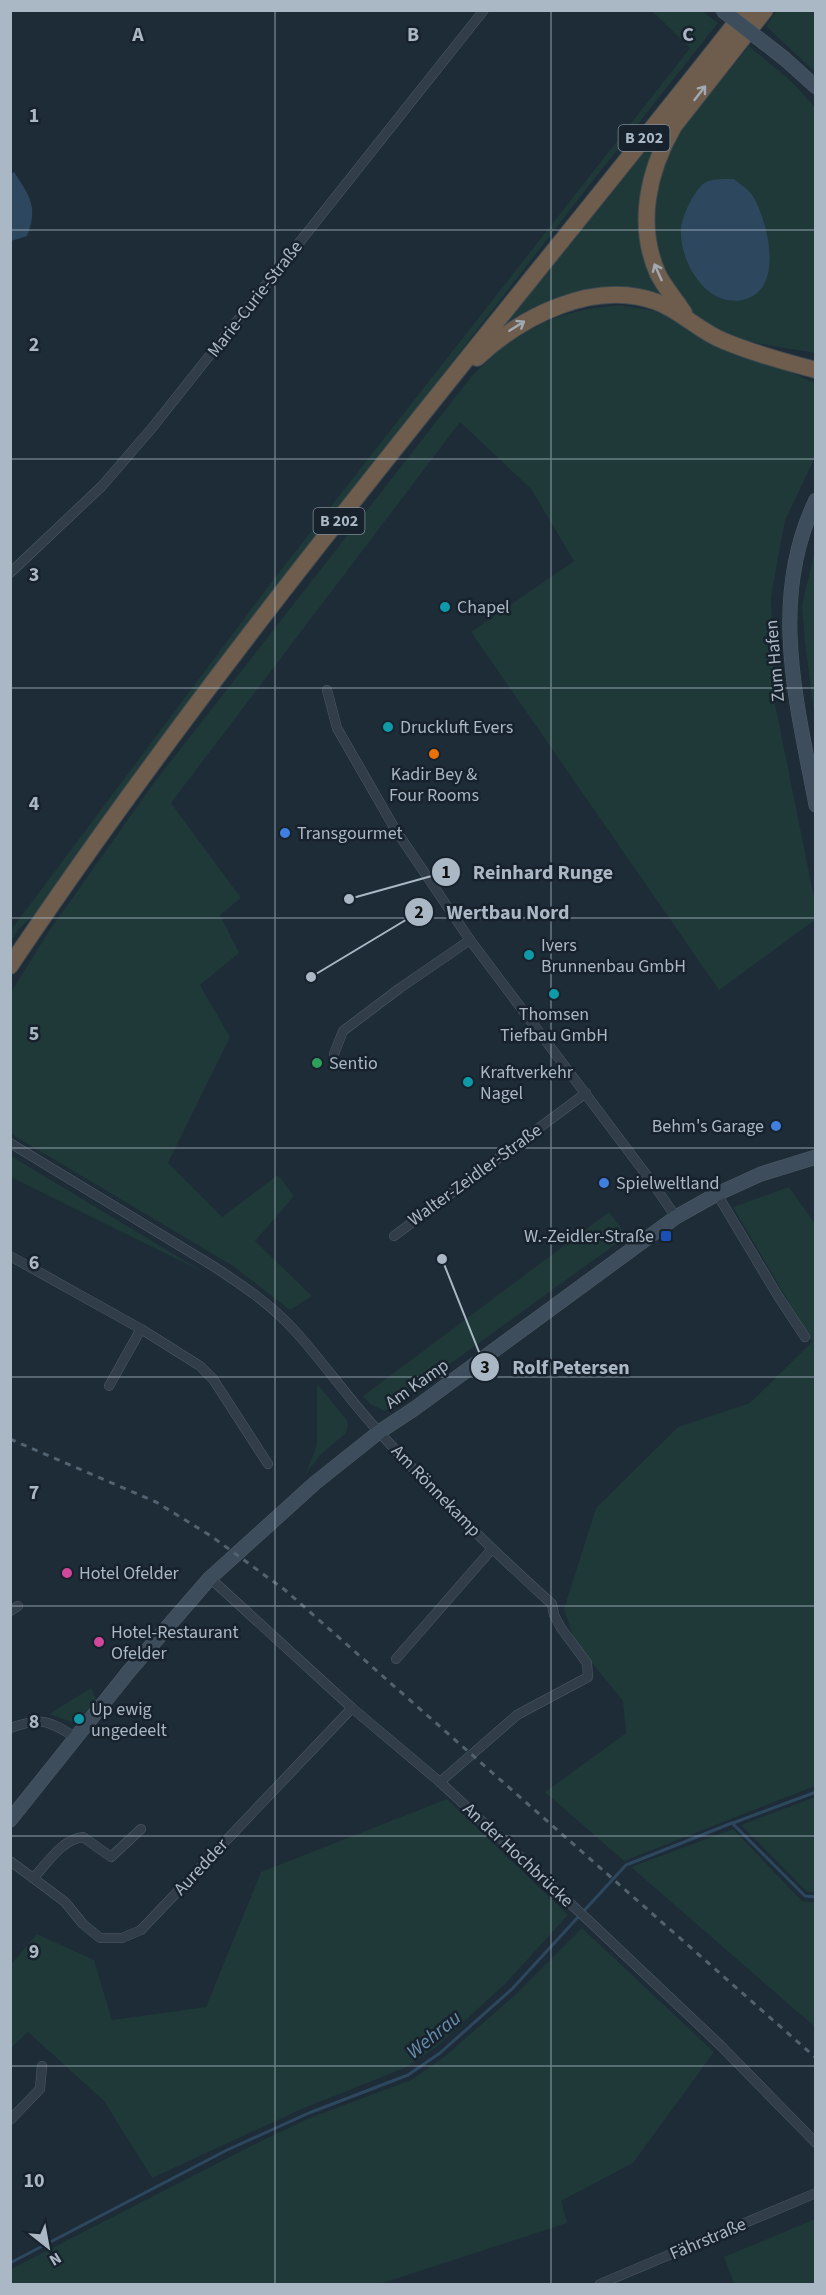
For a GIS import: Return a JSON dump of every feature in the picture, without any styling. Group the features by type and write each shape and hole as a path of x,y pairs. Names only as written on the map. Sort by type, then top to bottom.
{"highway":[{"path":"723,40 738,10"},
{"name":"B 202","path":"10,966 167,741 260,620 746,10"},
{"path":"690,321 666,288 653,260 647,220 652,176 663,145 674,126 765,10"},
{"path":"428,408 479,356 508,332 533,317 568,304 610,296 641,297 672,308 723,340 814,368"}],"main road":[{"path":"722,10 785,59 816,87"},
{"name":"Zum Hafen","path":"816,500 808,515 797,551 789,597 794,691 816,806"},
{"name":"Am Kamp","path":"10,1820 75,1737 210,1578 334,1467 379,1432 414,1409 676,1218 717,1194 761,1174 816,1157"}],"street":[{"name":"Marie-Curie-Straße","path":"10,573 102,486 152,428 484,10"},
{"path":"327,690 337,728 394,829 470,940 586,1093 676,1218"},
{"path":"334,1054 344,1031 392,994 470,940"},
{"name":"Walter-Zeidler-Straße","path":"394,1236 586,1093"},
{"name":"Am Rönnekamp","path":"10,1143 243,1285 294,1330 379,1432 492,1549 552,1604 554,1615 561,1628 587,1663 588,1677 517,1715 440,1782"},
{"path":"717,1194 805,1337"},
{"path":"10,1256 141,1329 200,1366 213,1379 268,1464"},
{"path":"109,1386 141,1329"},
{"name":"Am Rönnekamp","path":"396,1659 492,1549"},
{"name":"An der Hochbrücke","path":"210,1578 352,1708 440,1782 720,2044 816,2143"},
{"name":"Auredder","path":"10,1861 64,1902 83,1924 100,1938 122,1938 141,1930 352,1708"},
{"path":"12,1725 32,1720 54,1723 75,1737"},
{"path":"33,1878 58,1851 74,1838 83,1837 111,1857 141,1828"},
{"path":"10,2120 40,2089 42,2066"},
{"name":"Fährstraße","path":"600,2284 816,2193"}],"green space":[{"path":"777,10 815,11 815,72 766,26"},
{"path":"652,11 702,11 718,23 591,183 147,756 37,912 19,929 11,942 10,931 270,584 690,48"},
{"path":"749,46 792,82 815,107 815,353 748,341 710,325 688,308 672,287 661,264 656,238 655,212 658,185 666,159 677,135"},
{"path":"678,110 643,189 664,298 628,291 502,327"},
{"path":"619,305 655,311 815,383 815,457 785,521 771,596 774,699 815,902 815,920 719,990 471,632 574,561 531,489 460,422 171,803 241,898 220,915 239,953 200,985 230,1037 168,1163 222,1217 278,1175 294,1196 255,1241 312,1296 290,1310 233,1266 11,1134 11,992 49,931 153,784 471,377 505,347 538,326 574,312"},
{"path":"815,550 815,720 802,605"},
{"path":"11,1156 205,1273 11,1177"},
{"path":"789,1187 816,1225 815,1786 624,1861 545,1792 626,1733 623,1701 575,1642 564,1609 596,1508 678,1427 750,1403 812,1342 733,1207"},
{"path":"609,1212 627,1236 385,1411 370,1404 363,1396"},
{"path":"317,1384 347,1420 348,1426 345,1434 321,1454 306,1473 317,1445"},
{"path":"91,1688 98,1704 80,1725 49,1714"},
{"path":"815,1797 815,1892 807,1892 741,1825"},
{"path":"447,1799 568,1915 506,1983 435,2048 405,2068 304,2108 152,2178 104,2101 28,2032 11,2048 11,1964 37,1934 94,1960 112,2020 206,2007 261,1872"},
{"path":"733,1829 802,1901 815,1902 815,2027 631,1867"},
{"path":"582,1928 714,2052 633,2163 561,2201 567,2223 380,2284 11,2284 11,2269 265,2139 312,2117 411,2080 444,2057 515,1995"},
{"path":"815,2219 815,2284 734,2284 724,2257"}],"water":[{"path":"14,172 31,202 32,217 27,236 11,241 10,175"},
{"path":"734,179 754,198 764,223 770,253 765,282 758,292 746,299 732,301 720,298 708,291 698,281 685,256 681,229 689,205 703,184 714,180"}],"waterway":[{"path":"733,1823 816,1792"},
{"name":"Wehrau","path":"10,2263 227,2150 309,2113 408,2075 440,2053 512,1989 626,1865 732,1823 805,1896 816,1897"}],"railway":[{"path":"10,1439 156,1502 211,1536 285,1590 816,2058"}],"place":[{"name":"Chapel","path":"445,607"},
{"name":"Druckluft Evers","path":"388,727"},
{"name":"Kadir Bey & Four Rooms","path":"434,754"},
{"name":"Transgourmet","path":"285,833"},
{"name":"Reinhard Runge","path":"349,899"},
{"name":"Ivers Brunnenbau GmbH","path":"529,955"},
{"name":"Wertbau Nord","path":"311,977"},
{"name":"Thomsen Tiefbau GmbH","path":"554,994"},
{"name":"Sentio","path":"317,1063"},
{"name":"Kraftverkehr Nagel","path":"468,1082"},
{"name":"Behm's Garage","path":"776,1126"},
{"name":"Spielweltland","path":"604,1183"},
{"name":"W.-Zeidler-Straße","path":"666,1236"},
{"name":"Rolf Petersen","path":"442,1259"},
{"name":"Hotel Ofelder","path":"67,1573"},
{"name":"Hotel-Restaurant Ofelder","path":"99,1642"},
{"name":"Up ewig ungedeelt","path":"79,1719"}]}
